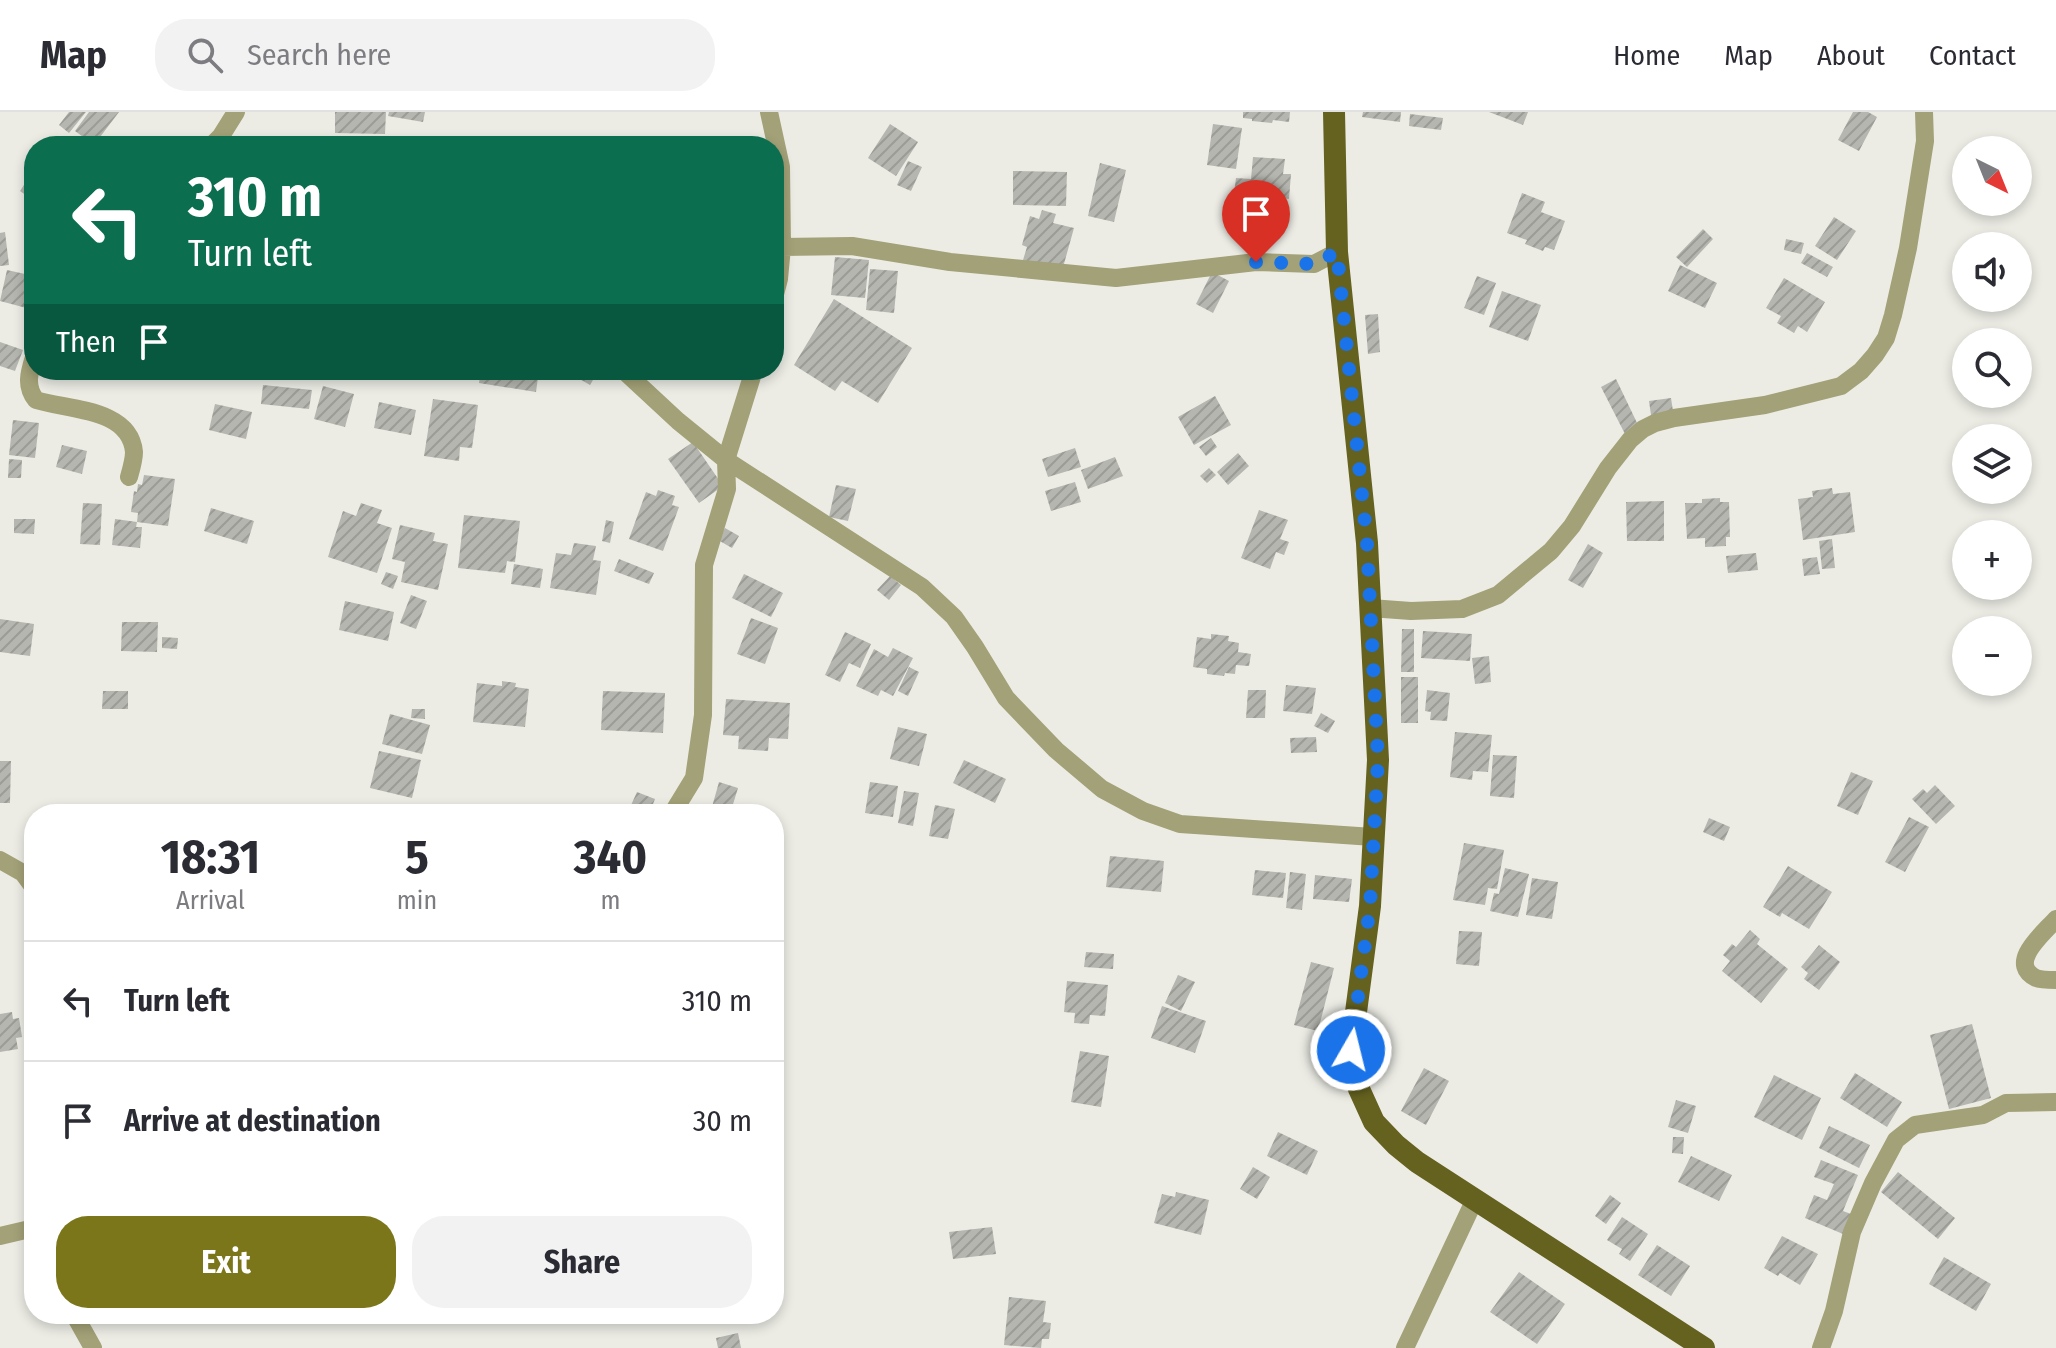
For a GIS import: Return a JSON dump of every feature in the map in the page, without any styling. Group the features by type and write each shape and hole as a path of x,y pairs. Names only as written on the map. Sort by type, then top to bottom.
{"main road":[{"path":"1334,112 1337,252 1367,543 1378,760 1370,906 1351,1050 1359,1089 1374,1122 1417,1162 1704,1348"}],"street":[{"path":"221,136 236,112"},
{"path":"769,112 774,136"},
{"path":"1370,608 1411,611 1462,609 1498,595 1558,543 1608,468 1643,429 1674,418 1765,405 1841,386 1861,371 1886,338 1893,315 1908,248 1925,141 1924,112"},
{"path":"784,247 852,246 950,262 1116,278 1256,262 1314,264 1337,252"},
{"path":"28,380 30,392 36,400 111,419 127,431 134,453 129,477"},
{"path":"634,380 726,460 922,587 954,617 1006,698 1056,750 1102,789 1143,811 1180,824 1373,837"},
{"path":"678,804 694,778 703,715 704,565 727,489 726,460 751,380"},
{"path":"0,860 24,874"},
{"path":"2056,919 2029,949 2024,960 2027,970 2036,978 2056,980"},
{"path":"1821,1348 1834,1311 1852,1232 1896,1140 1915,1125 1983,1115 2006,1103 2056,1102"},
{"path":"1405,1348 1475,1199"},
{"path":"0,1236 24,1235"},
{"path":"80,1324 93,1348"}],"building":[{"path":"69,112 86,112 69,133 59,125"},
{"path":"89,112 119,112 101,136 82,136 75,131"},
{"path":"335,112 386,112 385,134 335,133"},
{"path":"389,112 425,112 423,122 388,116"},
{"path":"1243,112 1290,112 1289,122 1252,121 1243,118"},
{"path":"1363,112 1401,112 1400,122 1362,117"},
{"path":"1489,112 1528,112 1523,125"},
{"path":"1853,112 1868,112 1877,117 1859,151 1838,140"},
{"path":"1410,114 1443,118 1441,130 1409,126"},
{"path":"890,124 918,142 896,176 868,158"},
{"path":"1213,124 1242,128 1236,169 1207,165"},
{"path":"1253,157 1285,159 1283,174 1291,174 1289,199 1281,198 1280,214 1232,210 1236,178 1251,179"},
{"path":"908,161 922,167 911,191 897,185"},
{"path":"1100,163 1126,170 1114,222 1088,216"},
{"path":"1013,171 1067,172 1066,206 1013,205"},
{"path":"1522,193 1545,202 1541,212 1565,221 1554,250 1545,247 1543,251 1525,244 1527,240 1507,233"},
{"path":"1042,210 1056,214 1053,223 1074,228 1062,271 1023,260 1027,247 1022,245 1030,216 1039,219"},
{"path":"1834,217 1856,231 1837,260 1815,246"},
{"path":"1703,229 1713,239 1687,267 1676,257"},
{"path":"5,232 9,265 0,266 0,233"},
{"path":"1786,239 1804,243 1801,254 1784,250"},
{"path":"1807,253 1833,267 1827,277 1801,263"},
{"path":"835,257 869,260 865,298 831,295"},
{"path":"1680,265 1717,283 1705,308 1668,291"},
{"path":"870,269 898,271 894,313 866,310"},
{"path":"7,270 24,274 24,307 0,301"},
{"path":"1212,272 1229,281 1213,313 1196,304"},
{"path":"1477,276 1496,283 1484,315 1464,308"},
{"path":"1784,278 1825,302 1807,332 1798,326 1794,333 1777,323 1781,316 1766,308"},
{"path":"1502,291 1541,305 1528,341 1489,327"},
{"path":"834,299 912,348 878,403 842,381 835,391 794,365"},
{"path":"1378,314 1380,352 1368,354 1365,315"},
{"path":"0,342 23,350 15,371 0,366"},
{"path":"1616,379 1639,427 1625,434 1601,387"},
{"path":"479,380 538,380 536,392 479,383"},
{"path":"263,385 312,390 309,409 261,404"},
{"path":"323,386 354,394 345,427 314,419"},
{"path":"1215,396 1231,425 1194,445 1178,417"},
{"path":"1671,398 1673,411 1651,415 1649,401"},
{"path":"433,399 478,405 472,448 460,447 459,461 424,456"},
{"path":"379,402 416,410 411,435 374,428"},
{"path":"215,404 252,412 246,439 209,430"},
{"path":"13,420 39,423 35,458 9,455"},
{"path":"1211,438 1217,447 1206,456 1199,447"},
{"path":"693,442 723,486 699,503 668,459"},
{"path":"62,445 87,451 82,474 56,467"},
{"path":"1075,448 1081,467 1048,477 1042,459"},
{"path":"1238,453 1249,466 1228,485 1217,472"},
{"path":"1115,457 1123,476 1088,489 1081,470"},
{"path":"9,459 22,460 21,478 8,478"},
{"path":"1209,468 1216,475 1207,483 1200,476"},
{"path":"144,475 175,479 168,526 137,522 138,513 131,512 134,491 137,492 138,484 142,485"},
{"path":"1075,482 1081,502 1051,511 1045,491"},
{"path":"836,485 856,489 848,521 829,517"},
{"path":"1832,488 1833,494 1850,492 1855,532 1803,540 1798,499 1813,497 1812,491"},
{"path":"658,490 675,496 672,505 679,507 663,551 629,539 646,492 656,496"},
{"path":"1720,498 1720,502 1729,502 1730,537 1726,537 1726,546 1705,547 1705,538 1687,539 1685,503 1702,503 1702,499"},
{"path":"1664,501 1664,541 1627,541 1626,502"},
{"path":"83,503 102,504 100,545 80,544"},
{"path":"361,503 382,510 377,523 392,528 377,573 328,557 343,511 356,516"},
{"path":"211,508 254,521 247,544 204,531"},
{"path":"1259,510 1288,520 1280,539 1289,542 1284,555 1276,552 1270,569 1241,558"},
{"path":"464,515 520,521 515,562 507,561 505,573 458,568"},
{"path":"14,519 35,519 34,534 14,533"},
{"path":"115,519 137,522 136,527 142,527 140,548 112,545"},
{"path":"606,520 614,522 610,543 602,541"},
{"path":"400,525 435,533 433,541 448,544 438,590 401,582 405,562 392,559"},
{"path":"725,528 739,536 732,548 718,540"},
{"path":"1832,539 1835,568 1822,569 1819,541"},
{"path":"574,543 596,546 593,560 601,561 596,595 550,588 556,553 571,555"},
{"path":"1588,544 1603,553 1583,588 1568,580"},
{"path":"1756,553 1758,570 1728,573 1726,556"},
{"path":"1817,557 1820,574 1804,576 1802,559"},
{"path":"619,559 654,573 649,584 614,571"},
{"path":"514,564 543,569 540,588 511,584"},
{"path":"386,572 398,576 393,589 381,584"},
{"path":"744,574 783,593 771,617 732,598"},
{"path":"890,576 901,585 889,600 877,590"},
{"path":"411,595 427,601 416,629 400,623"},
{"path":"345,601 394,612 388,641 339,630"},
{"path":"751,618 778,628 765,664 737,654"},
{"path":"0,619 34,624 30,656 0,652"},
{"path":"122,622 158,622 157,652 121,651"},
{"path":"1402,629 1414,629 1414,672 1401,672"},
{"path":"1423,631 1472,634 1470,661 1421,658"},
{"path":"845,632 871,644 860,668 849,663 840,682 825,675"},
{"path":"1211,634 1229,636 1228,641 1239,643 1238,652 1251,654 1249,666 1236,665 1235,674 1225,673 1224,676 1207,674 1207,669 1193,667 1197,637 1211,639"},
{"path":"162,637 178,638 177,649 162,648"},
{"path":"893,648 913,658 893,696 881,690 878,696 856,686 874,649 888,657"},
{"path":"1489,656 1491,682 1475,684 1472,658"},
{"path":"909,667 919,672 908,696 898,691"},
{"path":"1401,677 1418,677 1418,723 1401,723"},
{"path":"502,681 529,689 525,727 473,722 477,683 502,686"},
{"path":"1286,685 1316,688 1312,714 1283,711"},
{"path":"1248,690 1266,690 1265,718 1246,718"},
{"path":"1427,690 1450,693 1447,721 1430,720 1431,712 1425,711"},
{"path":"103,691 128,691 128,709 102,709"},
{"path":"603,691 665,693 663,733 601,730"},
{"path":"726,699 790,703 788,739 769,738 768,751 738,749 739,736 723,735"},
{"path":"412,709 425,709 425,719 411,718"},
{"path":"1321,713 1335,721 1328,733 1314,726"},
{"path":"390,714 430,725 422,754 382,744"},
{"path":"898,727 927,734 919,766 890,759"},
{"path":"1455,732 1492,735 1488,772 1473,771 1472,780 1450,777"},
{"path":"1316,737 1317,752 1291,753 1290,738"},
{"path":"379,751 421,760 412,798 370,788"},
{"path":"1493,755 1517,756 1514,798 1490,796"},
{"path":"964,760 1006,779 995,803 953,783"},
{"path":"0,761 11,761 10,803 0,803"},
{"path":"1851,772 1873,781 1858,815 1837,806"},
{"path":"719,782 738,788 733,804 713,804"},
{"path":"870,782 898,786 893,817 865,813"},
{"path":"1935,785 1955,806 1936,824 1912,799 1923,789 1927,793"},
{"path":"904,791 919,793 913,826 898,823"},
{"path":"637,792 655,799 653,804 632,804"},
{"path":"935,805 955,809 948,839 929,836"},
{"path":"1909,817 1929,827 1905,872 1885,862"},
{"path":"1709,818 1730,827 1724,841 1703,832"},
{"path":"1464,843 1504,850 1497,889 1488,888 1485,905 1453,900"},
{"path":"1110,856 1164,861 1161,892 1106,887"},
{"path":"1788,866 1832,892 1809,929 1782,913 1780,917 1763,907"},
{"path":"1505,868 1529,874 1518,917 1490,911 1494,893 1499,894"},
{"path":"1255,870 1286,873 1283,898 1252,895"},
{"path":"1290,872 1306,874 1302,910 1286,908"},
{"path":"1315,875 1352,879 1349,902 1313,899"},
{"path":"1532,878 1558,882 1552,919 1526,915"},
{"path":"1750,930 1760,939 1757,944 1788,969 1761,1003 1722,971 1730,961 1723,955 1732,944 1736,947"},
{"path":"1459,931 1482,932 1479,966 1456,964"},
{"path":"1819,945 1840,962 1819,990 1804,979 1808,973 1801,967"},
{"path":"1086,952 1114,954 1113,969 1084,967"},
{"path":"1311,962 1334,968 1318,1031 1294,1025"},
{"path":"1178,975 1195,982 1181,1011 1165,1003"},
{"path":"1067,981 1108,985 1105,1016 1090,1015 1089,1024 1074,1023 1075,1013 1064,1012"},
{"path":"1162,1006 1206,1021 1195,1053 1151,1038"},
{"path":"12,1012 13,1019 19,1018 22,1037 16,1038 18,1049 0,1052 0,1014"},
{"path":"1972,1024 1991,1098 1949,1109 1930,1035"},
{"path":"1080,1051 1109,1056 1101,1107 1071,1102"},
{"path":"1424,1068 1449,1081 1426,1125 1401,1111"},
{"path":"1855,1073 1902,1102 1887,1127 1840,1098"},
{"path":"1774,1075 1821,1098 1802,1140 1754,1117"},
{"path":"1676,1100 1696,1106 1688,1133 1668,1127"},
{"path":"1829,1126 1870,1145 1859,1168 1819,1148"},
{"path":"1278,1132 1318,1151 1307,1175 1267,1156"},
{"path":"1673,1137 1684,1137 1683,1154 1672,1153"},
{"path":"1691,1156 1732,1175 1719,1201 1678,1182"},
{"path":"1821,1160 1858,1175 1843,1211 1851,1214 1843,1234 1805,1218 1814,1195 1827,1200 1834,1184 1814,1177"},
{"path":"1253,1167 1270,1177 1257,1199 1240,1189"},
{"path":"1898,1172 1955,1218 1938,1239 1881,1192"},
{"path":"1176,1192 1209,1200 1201,1235 1154,1223 1162,1194 1175,1197"},
{"path":"1610,1195 1621,1203 1606,1224 1595,1216"},
{"path":"1622,1217 1648,1234 1630,1261 1619,1254 1622,1249 1607,1240"},
{"path":"992,1227 996,1254 953,1259 949,1232"},
{"path":"1782,1236 1818,1254 1800,1285 1764,1268"},
{"path":"1657,1245 1690,1266 1671,1296 1638,1275"},
{"path":"1944,1257 1991,1284 1976,1311 1929,1284"},
{"path":"1519,1272 1565,1304 1537,1344 1490,1312"},
{"path":"1009,1297 1046,1301 1043,1322 1051,1323 1049,1339 1042,1339 1041,1348 1004,1345"},
{"path":"738,1333 741,1348 718,1348 716,1338"}],"route":[{"path":"1256,262 1314,264 1337,252 1367,543 1378,760 1370,906 1351,1050"}]}
